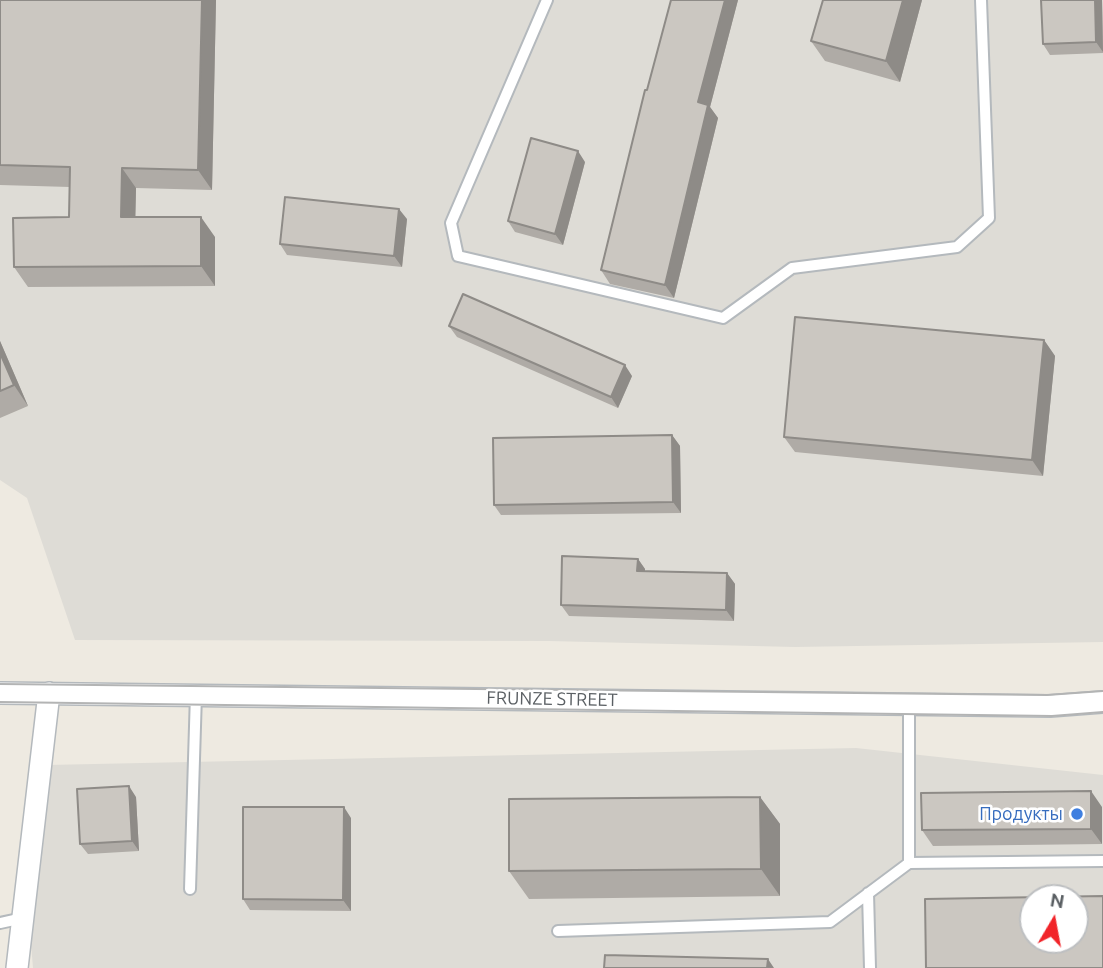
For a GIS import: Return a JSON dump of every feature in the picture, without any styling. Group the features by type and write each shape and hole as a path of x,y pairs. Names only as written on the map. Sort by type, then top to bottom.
{"street":[{"name":"FRUNZE STREET","path":"0,693 1049,706 1103,702"},
{"path":"17,968 49,693"}],"lane":[{"path":"547,0 451,223 458,256 723,318 792,268 957,247 989,218 981,0"},
{"path":"190,889 196,695"},
{"path":"908,863 909,704"},
{"path":"558,931 830,922 908,863 1103,861"},
{"path":"868,893 870,968"},
{"path":"0,923 23,918"}],"shaded area":[{"path":"0,0 1103,0 1103,642 795,647 549,641 75,640 27,498 0,480"},
{"path":"856,748 1103,775 1103,968 33,968 29,920 47,765"}],"building":[{"path":"0,0 202,0 198,170 122,168 121,217 201,217 201,266 14,267 13,218 69,217 70,167 0,165"},
{"path":"671,0 725,0 698,102 708,105 665,285 601,270 645,90"},
{"path":"823,0 903,0 886,61 811,41"},
{"path":"1041,0 1095,0 1096,42 1043,44"},
{"path":"531,138 578,151 555,234 508,221"},
{"path":"285,197 399,209 394,256 280,244"},
{"path":"463,294 625,365 611,397 449,326"},
{"path":"795,317 1044,340 1032,460 784,437"},
{"path":"0,353 14,385 0,391"},
{"path":"672,435 673,502 494,505 493,438"},
{"path":"562,556 638,559 637,571 727,573 726,610 561,605"},
{"path":"129,786 132,841 80,844 77,789"},
{"path":"1091,791 1091,829 922,830 921,793"},
{"path":"760,797 761,869 509,871 509,799"},
{"path":"243,807 344,807 343,900 243,899"},
{"path":"1089,896 1103,896 1103,968 926,968 925,899 1019,897 1019,954 1089,954"},
{"path":"605,955 768,959 767,968 604,968"}],"tram line":[{"path":"0,684 1047,695 1103,691"},
{"path":"0,702 1052,716 1103,712"}],"place":[{"name":"Продукты","path":"1077,814"}]}
